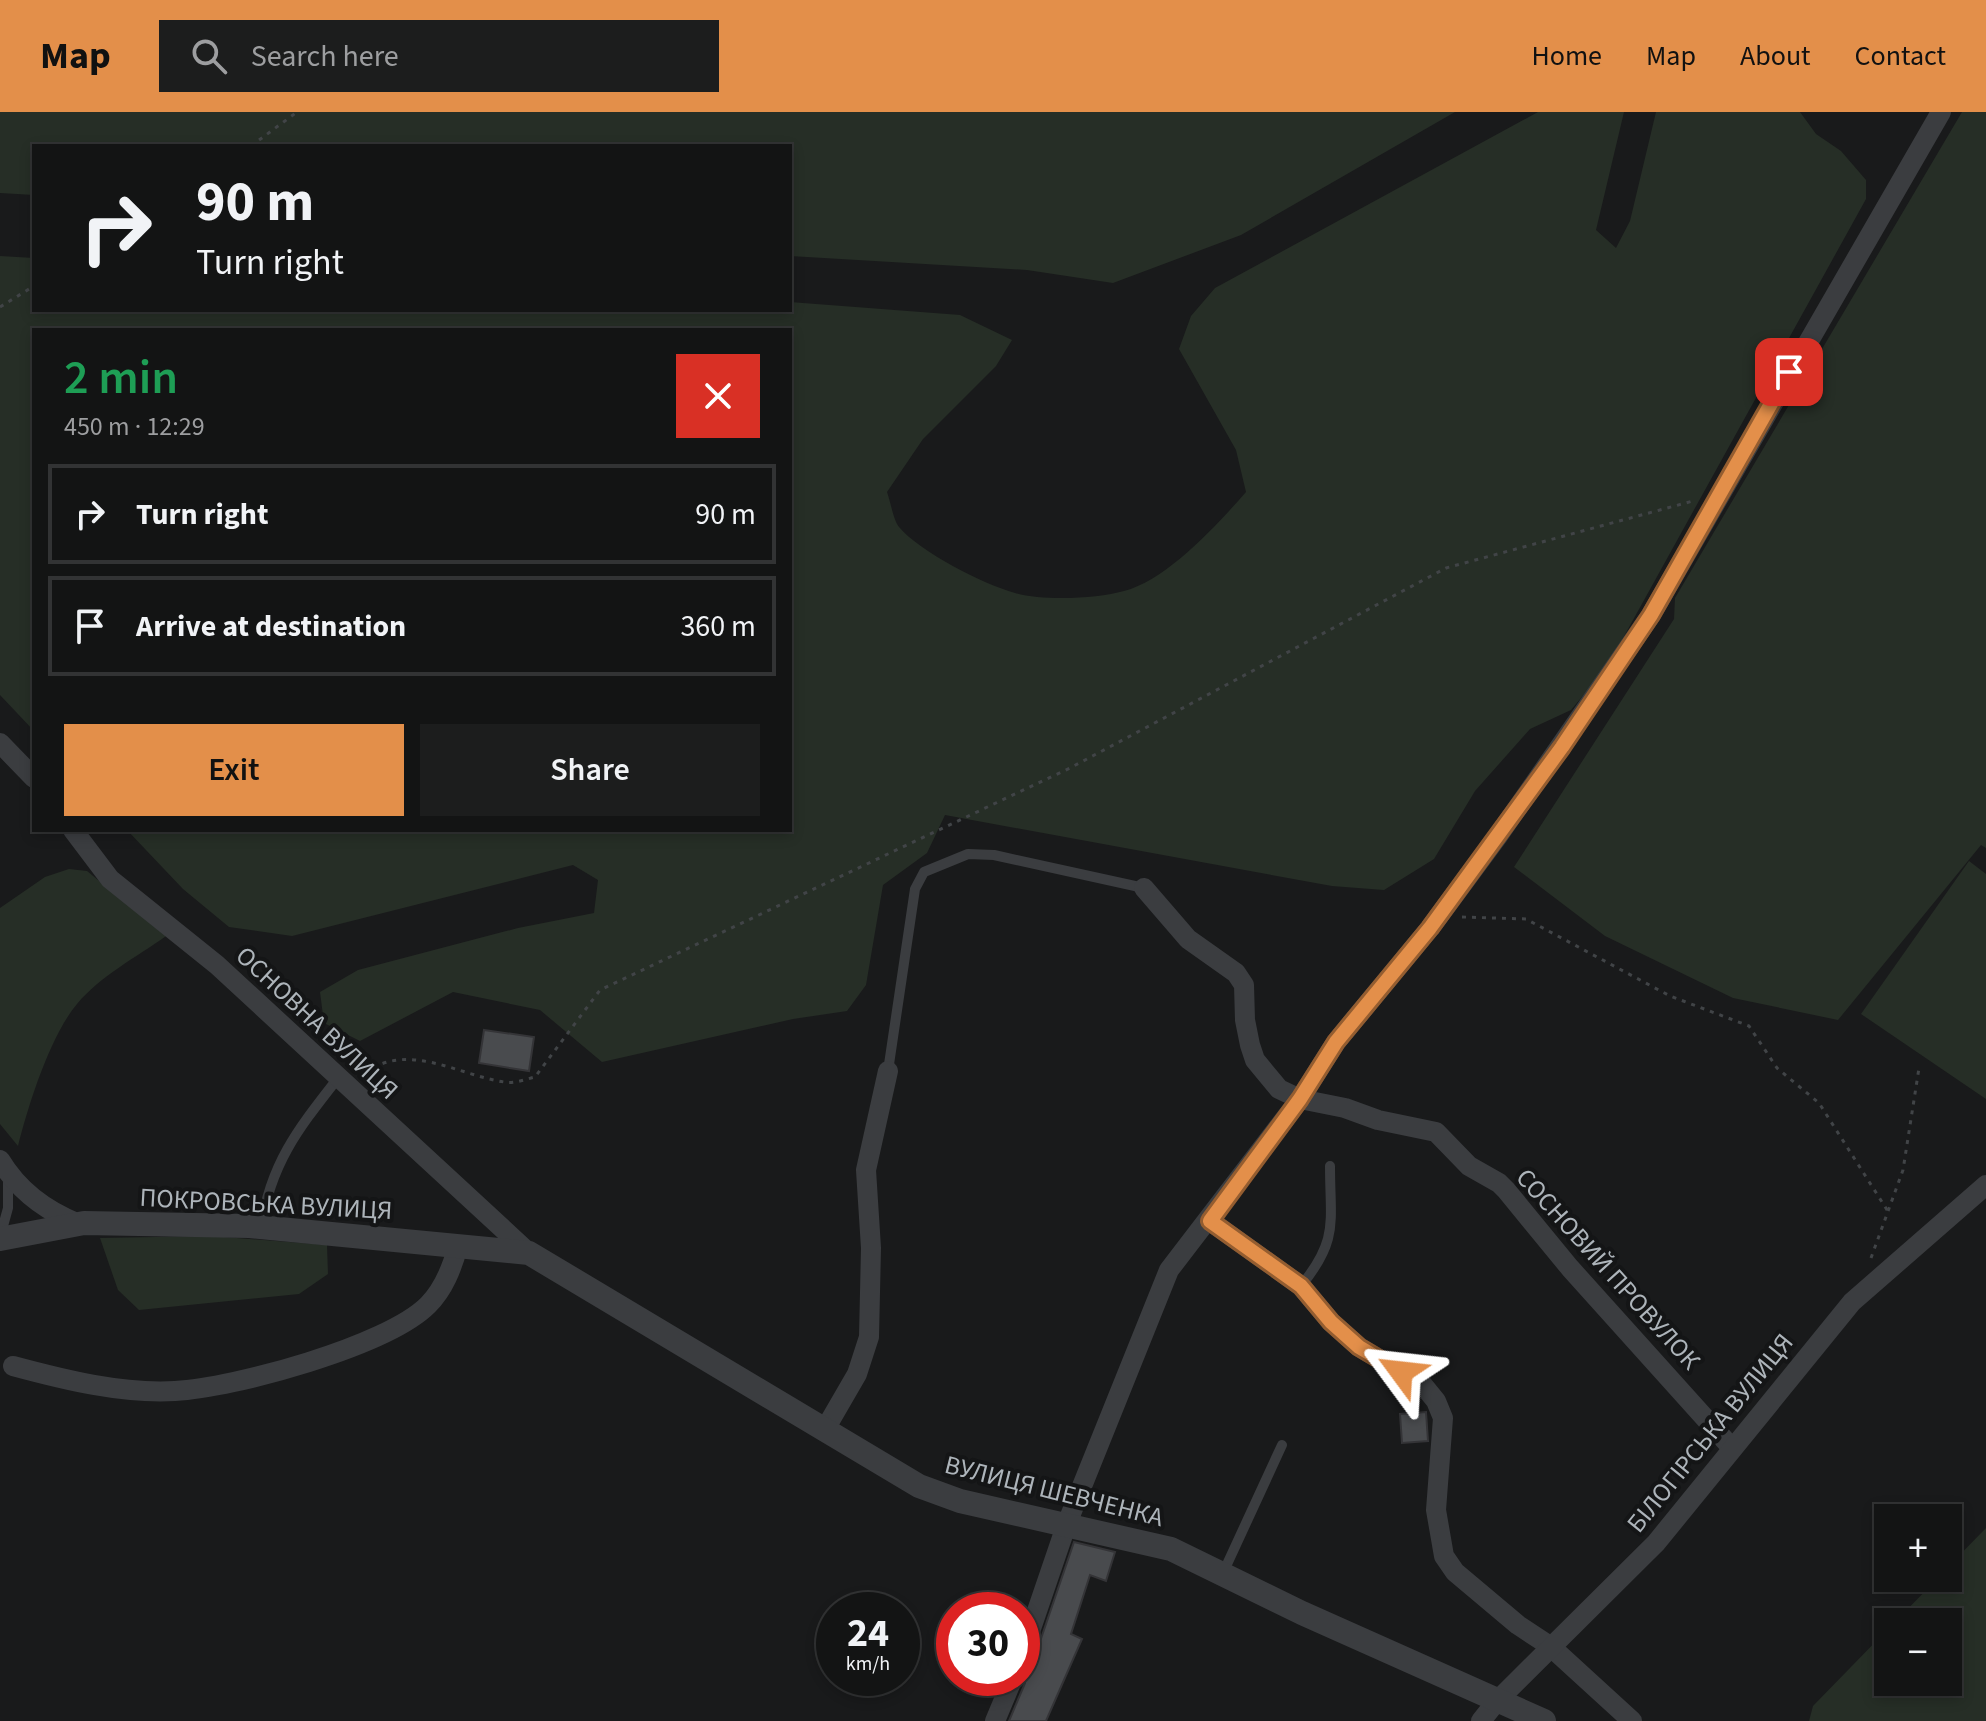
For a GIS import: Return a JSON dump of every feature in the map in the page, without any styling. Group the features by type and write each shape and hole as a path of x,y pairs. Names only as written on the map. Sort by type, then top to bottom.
{"street":[{"path":"1040,1602 1066,1526 1169,1270 1210,1221 1300,1099 1336,1042 1438,916 1553,760 1651,615 1941,112"},
{"path":"0,743 32,775"},
{"name":"ОСНОВНА ВУЛИЦЯ","path":"74,832 90,857 110,879 217,965 529,1253"},
{"path":"1144,888 1188,939 1236,973 1244,985 1245,1020 1255,1060 1279,1089 1300,1099"},
{"path":"824,1431 857,1374 869,1337 871,1248 866,1170 888,1071"},
{"name":"СОСНОВИЙ ПРОВУЛОК","path":"1300,1099 1436,1132 1469,1166 1499,1183 1570,1268 1731,1447"},
{"path":"4,1166 22,1190 79,1224"},
{"name":"БІЛОГІРСЬКА ВУЛИЦЯ","path":"1489,1711 1550,1646 1656,1543 1852,1302 1986,1185"},
{"path":"1210,1221 1301,1286 1331,1322 1359,1347 1423,1385 1436,1401 1443,1418 1436,1510 1444,1556 1455,1572 1518,1625 1550,1646 1632,1721"},
{"name":"ПОКРОВСЬКА ВУЛИЦЯ","path":"0,1238 79,1224 261,1227 529,1253"},
{"path":"13,1366 133,1391 178,1391 271,1373 343,1351 408,1320 428,1306 441,1288 458,1246"},
{"name":"ВУЛИЦЯ ШЕВЧЕНКА","path":"529,1253 919,1486 960,1501 1171,1549 1302,1613 1489,1711 1544,1721"},
{"path":"995,1721 1005,1696"}],"lane":[{"path":"888,1071 915,889 924,872 968,854 994,855 1144,888"},
{"path":"261,1227 267,1191 297,1129 343,1082"},
{"path":"0,1238 8,1208 4,1166"},
{"path":"1301,1286 1322,1260 1329,1243 1330,1166"},
{"path":"1223,1573 1282,1445"}],"path":[{"path":"254,144 297,112"},
{"path":"0,307 32,287"},
{"path":"343,1082 378,1063 410,1058 508,1083 535,1077 600,990 1070,768 1446,568 1720,494"},
{"path":"1438,916 1526,919 1670,996 1749,1026 1777,1068 1819,1103 1889,1213"},
{"path":"1871,1258 1903,1170 1919,1068"}],"shaded area":[{"path":"0,112 1455,112 1241,235 1113,283 1027,270 792,256 792,144 32,144 32,195 0,193"},
{"path":"1538,112 1624,112 1596,230 1616,248 1630,221 1656,112 1800,112 1816,134 1841,151 1866,180 1866,199 1607,667 1571,710 1530,729 1475,791 1434,859 1384,890 1332,886 945,815 927,853 883,885 866,985 847,1011 793,1019 602,1062 540,1010 453,992 360,1041 324,1023 320,992 358,970 518,928 594,913 598,880 573,865 292,936 229,927 183,889 129,832 792,832 792,328 32,328 32,729 0,695 0,256 32,258 32,312 792,312 792,302 960,315 1012,340 996,366 923,439 887,492 895,520 921,547 953,566 1015,593 1054,598 1112,594 1157,576 1190,550 1246,492 1236,450 1179,349 1191,316 1215,288"},
{"path":"1962,112 1986,112 1986,848 1981,845 1838,1020 1733,998 1605,936 1514,867 1674,619 1675,598"},
{"path":"1969,861 1986,874 1986,1099 1861,1014"},
{"path":"69,869 87,871 166,936 119,967 86,994 67,1018 41,1072 18,1146 0,1124 0,908 45,877"},
{"path":"211,1236 327,1245 328,1274 299,1294 139,1310 118,1290 100,1238"},
{"path":"1986,1528 1986,1721 1809,1721 1813,1706 1874,1643 1874,1696 1962,1696 1962,1608 1909,1608 1924,1592 1962,1592 1962,1553"}],"building":[{"path":"484,1030 534,1037 529,1071 479,1063"},
{"path":"1426,1412 1428,1441 1402,1443 1400,1414"},
{"path":"1074,1542 1115,1552 1106,1581 1090,1575 1071,1634 1082,1639 1046,1721 1009,1721 1020,1696 1040,1696 1040,1641"}],"route":[{"path":"1401,1372 1359,1347 1331,1322 1301,1286 1210,1221 1300,1099 1336,1042 1430,928 1562,747 1651,615 1789,372"}]}
